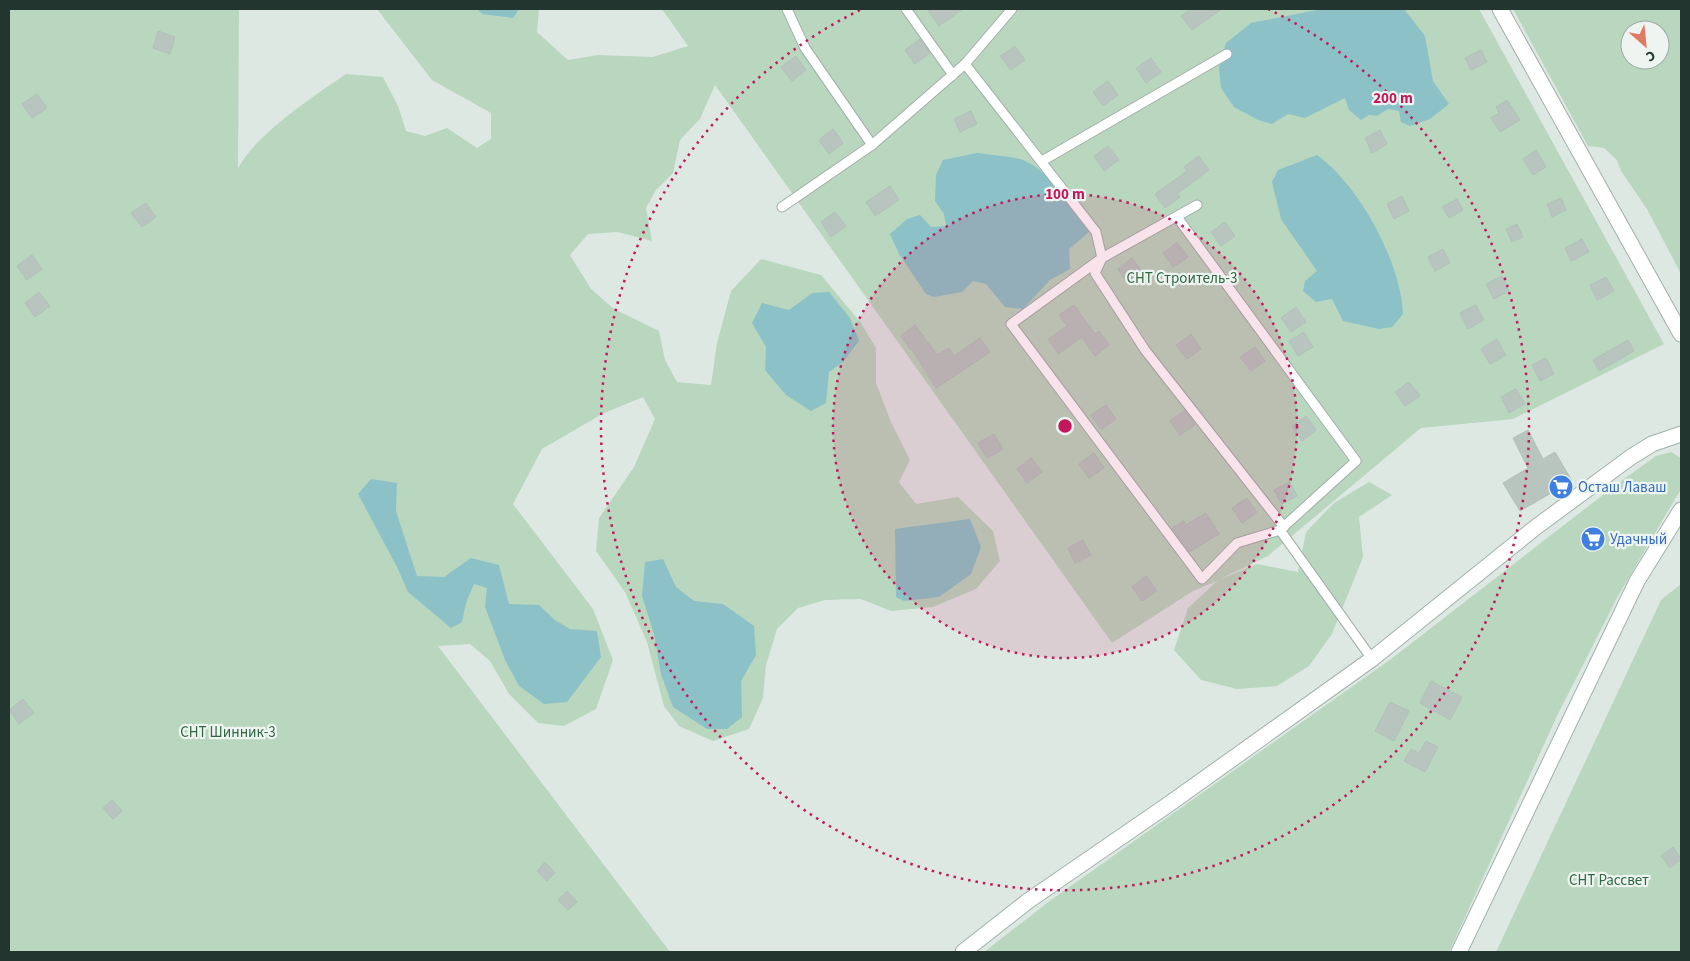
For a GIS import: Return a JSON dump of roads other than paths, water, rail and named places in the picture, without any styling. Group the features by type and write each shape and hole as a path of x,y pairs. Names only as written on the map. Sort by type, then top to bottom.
{"street":[{"path":"1500,9 1681,334"},
{"path":"963,952 1028,901 1169,804 1372,659 1536,527 1631,457 1652,444 1681,434"},
{"path":"1460,952 1637,580 1681,510"}],"lane":[{"path":"787,9 805,48 872,145"},
{"path":"906,9 953,74"},
{"path":"782,207 872,145 965,64 1012,9"},
{"path":"1042,161 1227,54"},
{"path":"965,64 1096,232 1102,258 1096,273 1145,350 1282,528 1372,659"},
{"path":"1177,217 1356,461 1282,528 1237,543 1202,579 1011,324 1102,258 1197,205"}],"water":[{"path":"477,9 519,9 513,18 482,14"},
{"path":"1322,9 1404,9 1425,36 1433,81 1449,104 1430,119 1410,126 1401,122 1399,111 1388,109 1377,116 1369,115 1361,120 1349,110 1345,98 1305,118 1288,114 1272,124 1258,120 1234,107 1221,88 1219,68 1226,43 1251,23"},
{"path":"977,153 1020,159 1040,170 1070,201 1089,232 1069,249 1070,269 1050,280 1023,309 1005,307 986,284 973,281 962,292 934,297 926,294 899,254 890,234 907,219 920,215 931,227 946,226 944,214 935,201 936,175 943,160"},
{"path":"1317,155 1333,168 1348,185 1375,226 1386,249 1395,271 1403,314 1392,327 1379,329 1343,321 1332,299 1316,302 1303,291 1305,281 1317,271 1281,219 1272,182 1278,170"},
{"path":"829,292 850,318 859,341 842,363 829,372 826,403 811,411 786,395 765,370 766,347 752,323 762,303 789,310 812,293"},
{"path":"371,479 397,483 396,511 417,576 444,577 471,558 499,565 509,604 539,605 555,620 570,629 597,631 601,657 567,702 544,704 519,686 505,660 485,607 487,588 474,584 466,603 462,622 451,628 408,592 397,567 358,494"},
{"path":"970,519 981,547 971,574 939,597 904,601 896,597 895,529"},
{"path":"663,559 676,587 694,601 723,604 754,626 756,655 741,681 742,717 727,729 707,729 673,707 661,674 654,634 642,596 645,562"}],"place":[{"name":"Осташ Лаваш","path":"1561,487"},
{"name":"Удачный","path":"1593,539"}],"park label":[{"name":"СНТ Строитель-3","path":"1182,278"},
{"name":"СНТ Шинник-3","path":"228,732"},
{"name":"СНТ Рассвет","path":"1609,880"}]}
